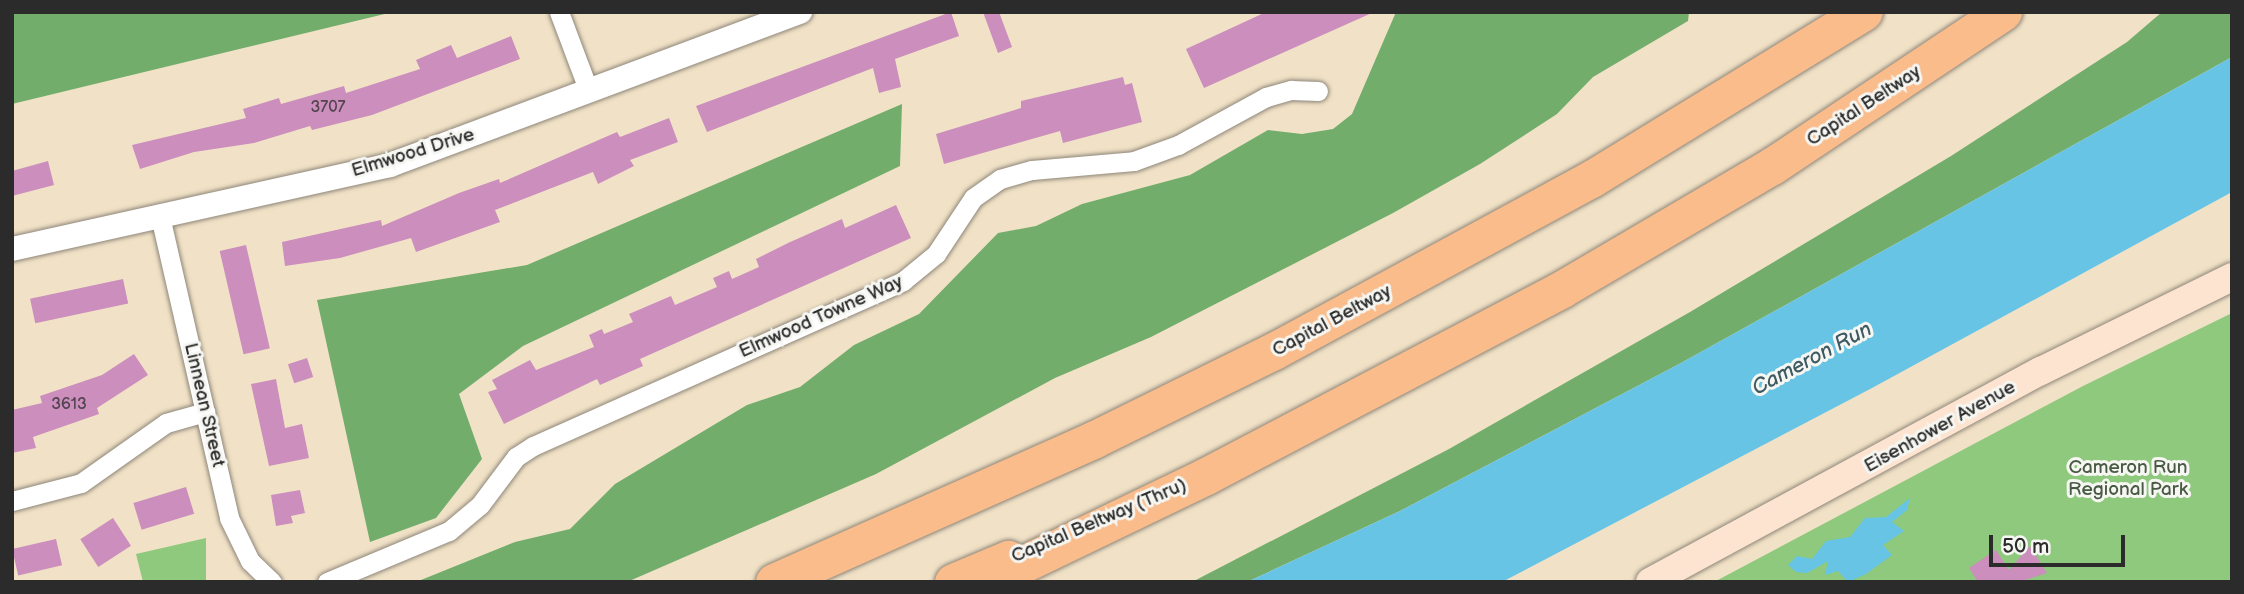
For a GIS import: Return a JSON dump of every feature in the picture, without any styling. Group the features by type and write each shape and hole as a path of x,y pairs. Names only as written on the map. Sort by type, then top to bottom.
{"highway":[{"name":"Capital Beltway","path":"774,582 1095,439 1286,345 1591,179 1864,12"},
{"name":"Capital Beltway","path":"1206,476 1468,339 1684,219 1772,166 2003,12"},
{"name":"Capital Beltway (Thru)","path":"953,582 1206,476"},
{"path":"986,582 1206,476"}],"main road":[{"name":"Eisenhower Avenue","path":"1650,582 2041,371 2232,277"}],"street":[{"path":"559,12 589,92"},
{"name":"Elmwood Drive","path":"12,249 390,164 800,12"},
{"name":"Elmwood Towne Way","path":"327,582 449,531 480,505 516,457 533,446 903,281 936,254 973,198 1000,179 1032,170 1134,162 1178,145 1266,97 1291,90 1318,91"},
{"name":"Linnean Street","path":"160,216 235,534 250,561 272,582"},
{"path":"12,501 81,483 166,423 205,412"}],"green space":[{"path":"12,12 393,12 12,104"},
{"path":"1396,12 1689,12 1688,21 1593,77 1557,114 1480,164 1393,213 1151,337 1055,378 876,474 627,582 416,582 515,542 570,529 615,484 747,405 800,387 854,345 919,314 998,233 1036,226 1082,204 1190,175 1268,130 1302,134 1333,129 1352,114"},
{"path":"2162,12 2232,12 2232,57 1681,363 1400,511 1247,582 1192,582 1449,449 1690,312 1951,156 2127,42"},
{"path":"902,104 900,166 523,346 459,394 482,459 436,518 370,542 317,300 527,265"},
{"name":"Cameron Run Regional Park","path":"2232,313 2232,582 1714,582 2083,386"},
{"path":"206,538 206,582 143,582 136,554"}],"water":[{"name":"Cameron Run","path":"2232,57 2232,192 1872,388 1502,582 1247,582 1400,511 1681,363"},
{"path":"1910,498 1907,510 1892,522 1904,531 1883,545 1892,555 1866,574 1848,582 1838,571 1825,575 1828,561 1807,573 1796,572 1788,565 1797,556 1812,559 1826,541 1850,537 1865,518 1886,517"}],"building":[{"path":"951,12 959,36 895,59 901,87 879,93 873,68 707,132 696,106"},
{"path":"983,12 999,12 1012,47 998,53"},
{"path":"1266,12 1374,12 1204,88 1186,49"},
{"path":"511,36 520,59 372,115 312,130 310,126 254,143 194,152 140,169 132,145 246,118 243,109 279,98 281,104 344,86 346,93 420,69 416,60 451,45 457,58"},
{"path":"1123,77 1125,85 1132,83 1142,122 1063,143 1060,131 944,164 936,134 1021,108 1021,101"},
{"path":"669,118 678,142 630,160 634,166 598,184 593,172 495,210 500,222 416,252 411,238 340,258 285,266 282,242 381,220 382,226 459,193 499,179 500,183 617,132 620,137"},
{"path":"48,161 54,185 12,196 12,171"},
{"path":"896,205 911,238 640,359 643,366 600,385 597,379 504,424 488,392 497,389 492,380 530,360 536,370 594,347 589,335 602,329 604,334 633,322 629,314 671,296 675,305 717,287 713,278 729,271 732,279 759,267 756,259 788,243 842,219 845,228"},
{"path":"246,245 270,348 244,354 220,251"},
{"path":"123,279 128,303 35,323 30,299"},
{"path":"134,354 148,375 97,408 99,414 33,437 36,448 12,453 12,410 42,403 40,396 102,375"},
{"path":"307,358 313,377 294,383 288,364"},
{"path":"276,379 285,428 302,424 309,458 269,466 251,384"},
{"path":"186,487 194,514 142,530 133,503"},
{"path":"300,490 305,513 291,516 293,523 276,526 271,495"},
{"path":"113,518 131,546 98,567 80,539"},
{"path":"56,539 62,565 18,575 12,549"},
{"path":"2030,546 2047,573 2019,582 1978,582 1969,568 1996,550 2009,570"}]}
